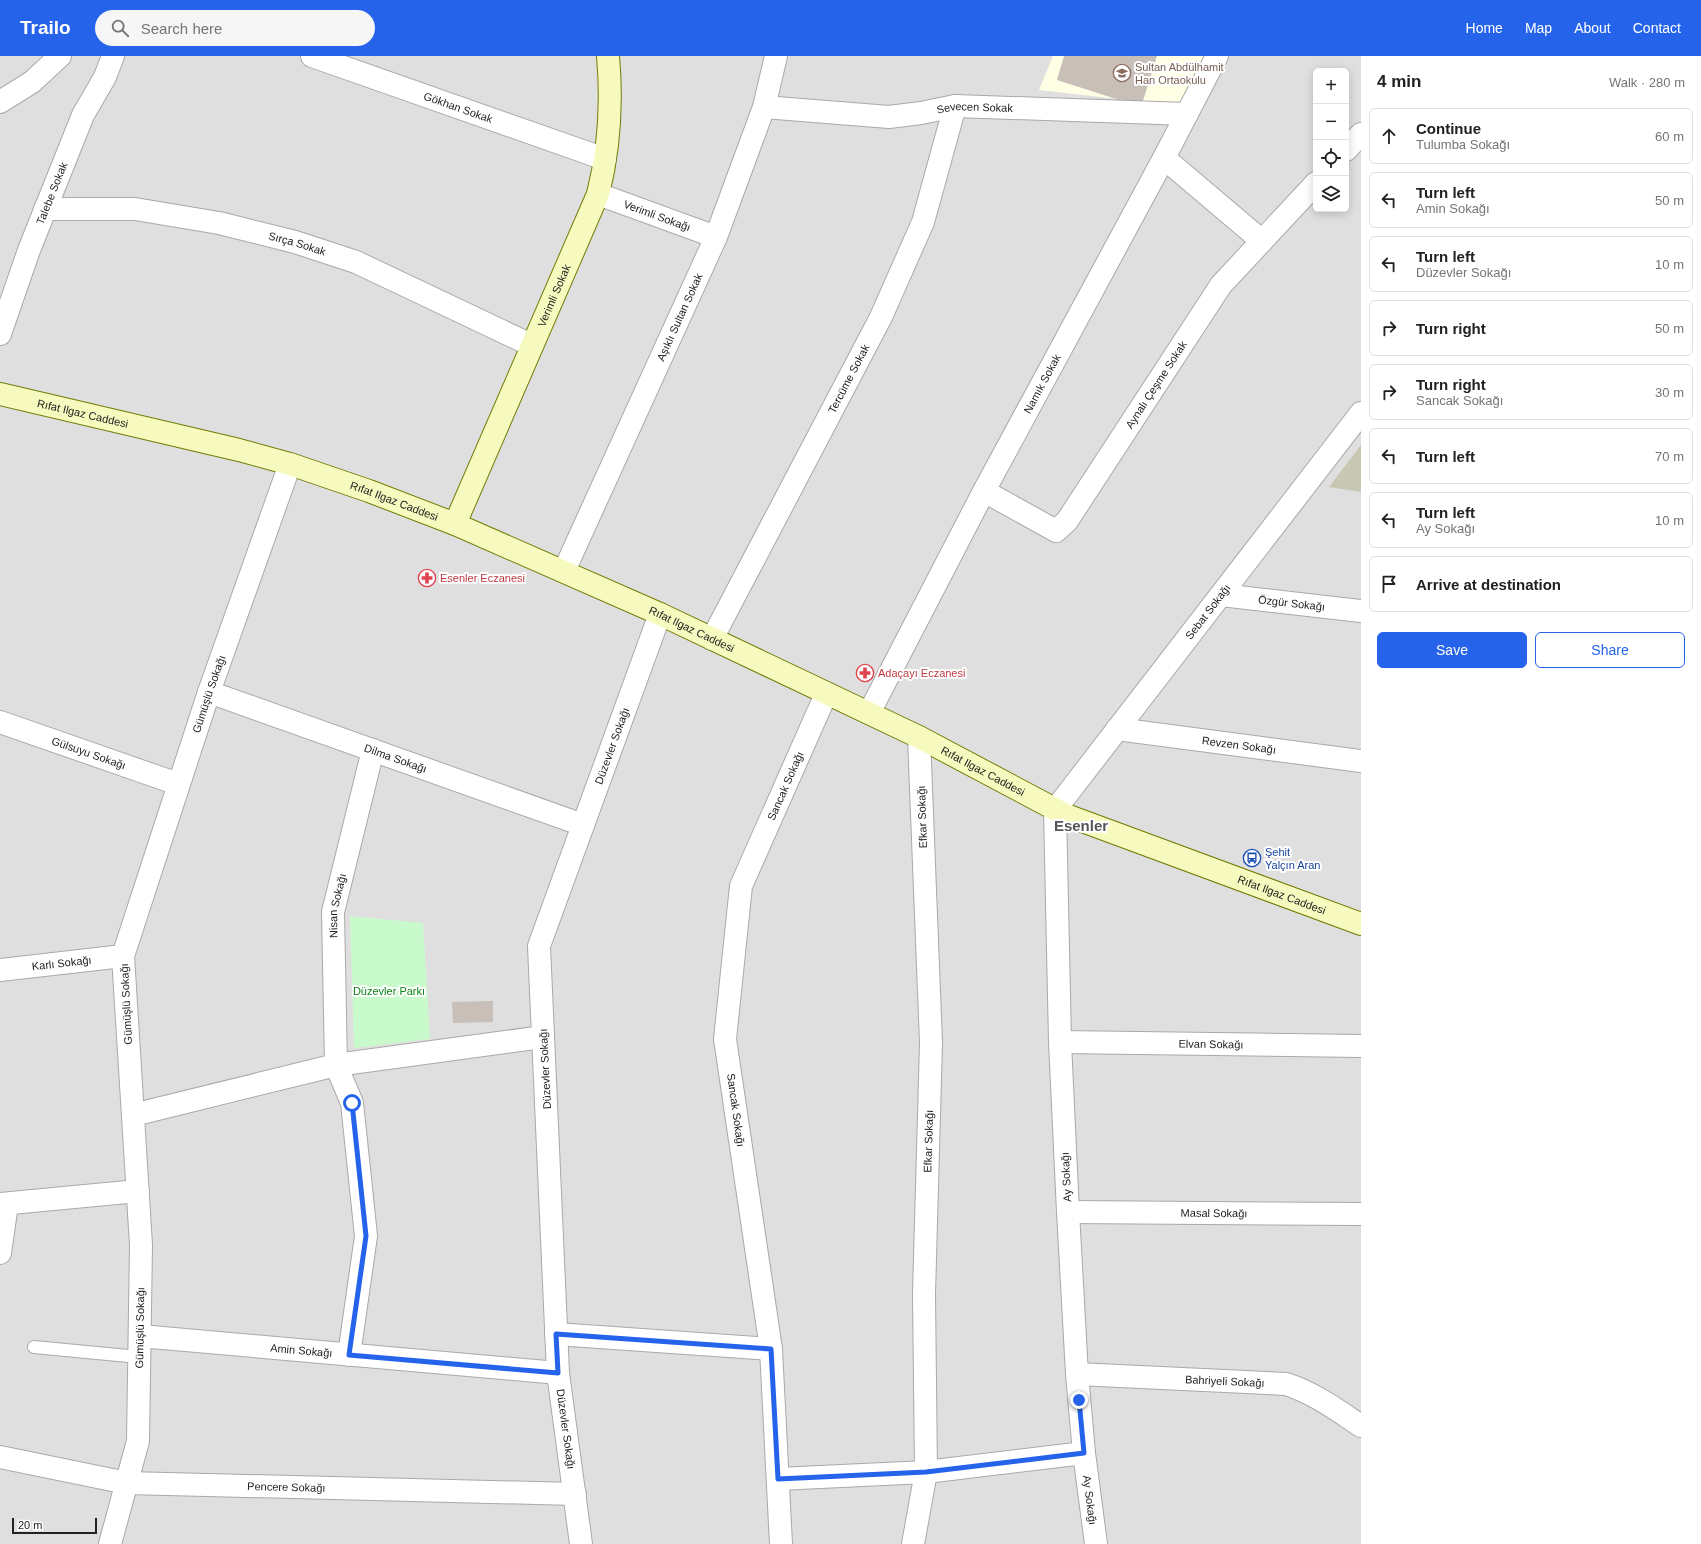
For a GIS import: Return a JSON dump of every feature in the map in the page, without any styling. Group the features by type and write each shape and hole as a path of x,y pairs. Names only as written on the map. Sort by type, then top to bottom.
{"street":[{"path":"0,102 32,82 60,56"},
{"name":"Talebe Sokak","path":"0,334 29,250 82,115 105,77 113,56"},
{"name":"Gökhan Sokak","path":"312,56 605,159"},
{"name":"Verimli Sokak","path":"455,524 531,345 598,194 604,171 609,110 608,56"},
{"name":"Aşıklı Sultan Sokak","path":"564,571 716,238 764,107 776,56"},
{"name":"Namık Sokak","path":"869,713 984,491 1164,158 1217,56"},
{"name":"Sevecen Sokak","path":"764,107 889,117 921,113 955,106 1187,114"},
{"name":"Tercüme Sokak","path":"712,639 881,317 923,222 955,106"},
{"path":"1349,147 1361,134"},
{"path":"1164,158 1262,241"},
{"name":"Aynalı Çeşme Sokak","path":"984,491 1056,531 1066,522 1221,285 1313,185"},
{"name":"Verimli Sokağı","path":"598,194 716,238"},
{"name":"Sırça Sokak","path":"45,209 135,209 219,223 295,242 356,262 531,345"},
{"name":"Rıfat Ilgaz Caddesi","path":"0,394 239,450 290,464 369,491 455,524 660,614 826,694 869,713 919,737 1055,810 1078,820 1360,923"},
{"name":"Sebat Sokağı","path":"1055,810 1361,413"},
{"name":"Gümüşlü Sokağı","path":"110,1544 138,1441 141,1245 123,956 208,692 290,464"},
{"name":"Özgür Sokağı","path":"1221,595 1361,611"},
{"name":"Düzevler Sokağı","path":"581,1544 558,1373 539,946 660,614"},
{"name":"Dilma Sokağı","path":"208,692 583,825"},
{"name":"Sancak Sokağı","path":"781,1544 771,1349 725,1039 741,886 826,694"},
{"name":"Gülsuyu Sokağı","path":"0,722 178,784"},
{"name":"Revzen Sokağı","path":"1117,729 1361,762"},
{"name":"Efkar Sokağı","path":"912,1544 926,1472 924,1294 931,1043 919,737"},
{"name":"Nisan Sokağı","path":"336,1065 333,912 373,750"},
{"name":"Ay Sokağı","path":"1055,810 1060,1042 1077,1374 1084,1453 1096,1544"},
{"name":"Karlı Sokağı","path":"0,970 123,956"},
{"path":"133,1115 336,1065 543,1037"},
{"name":"Elvan Sokağı","path":"1060,1042 1361,1046"},
{"path":"336,1065 352,1103 366,1236 349,1355"},
{"path":"0,1253 3,1204 138,1191"},
{"name":"Masal Sokağı","path":"1068,1212 1361,1214"},
{"path":"556,1334 771,1349"},
{"name":"Amin Sokağı","path":"139,1347 349,1355 558,1373"},
{"name":"Bahriyeli Sokağı","path":"1077,1374 1286,1384 1302,1389 1361,1426"},
{"path":"778,1479 926,1472 1084,1453"},
{"name":"Pencere Sokağı","path":"0,1458 127,1483 575,1494"}],"lane":[{"path":"34,1347 139,1347"}],"shaded area":[{"path":"0,56 1361,56 1361,1544 0,1544"},
{"name":"Sultan Abdülhamit Han Ortaokulu","path":"1053,56 1207,56 1180,106 1039,90"},
{"path":"1361,445 1361,492 1329,487"}],"green space":[{"name":"Düzevler Parkı","path":"350,916 423,923 430,1039 354,1048"}],"building":[{"path":"1064,56 1157,56 1141,107 1057,80"},
{"path":"493,1001 493,1022 453,1023 452,1002"}],"place":[{"name":"Sultan Abdülhamit Han Ortaokulu","path":"1122,73"},
{"name":"Esenler Eczanesi","path":"427,578"},
{"name":"Adaçayı Eczanesi","path":"865,673"},
{"name":"Şehit Yalçın Aran","path":"1252,858"}],"district":[{"name":"Esenler","path":"1081,826"}],"route":[{"path":"352,1103 366,1236 349,1355 558,1373 556,1334 771,1349 778,1479 926,1472 1084,1453 1079,1400"}]}
